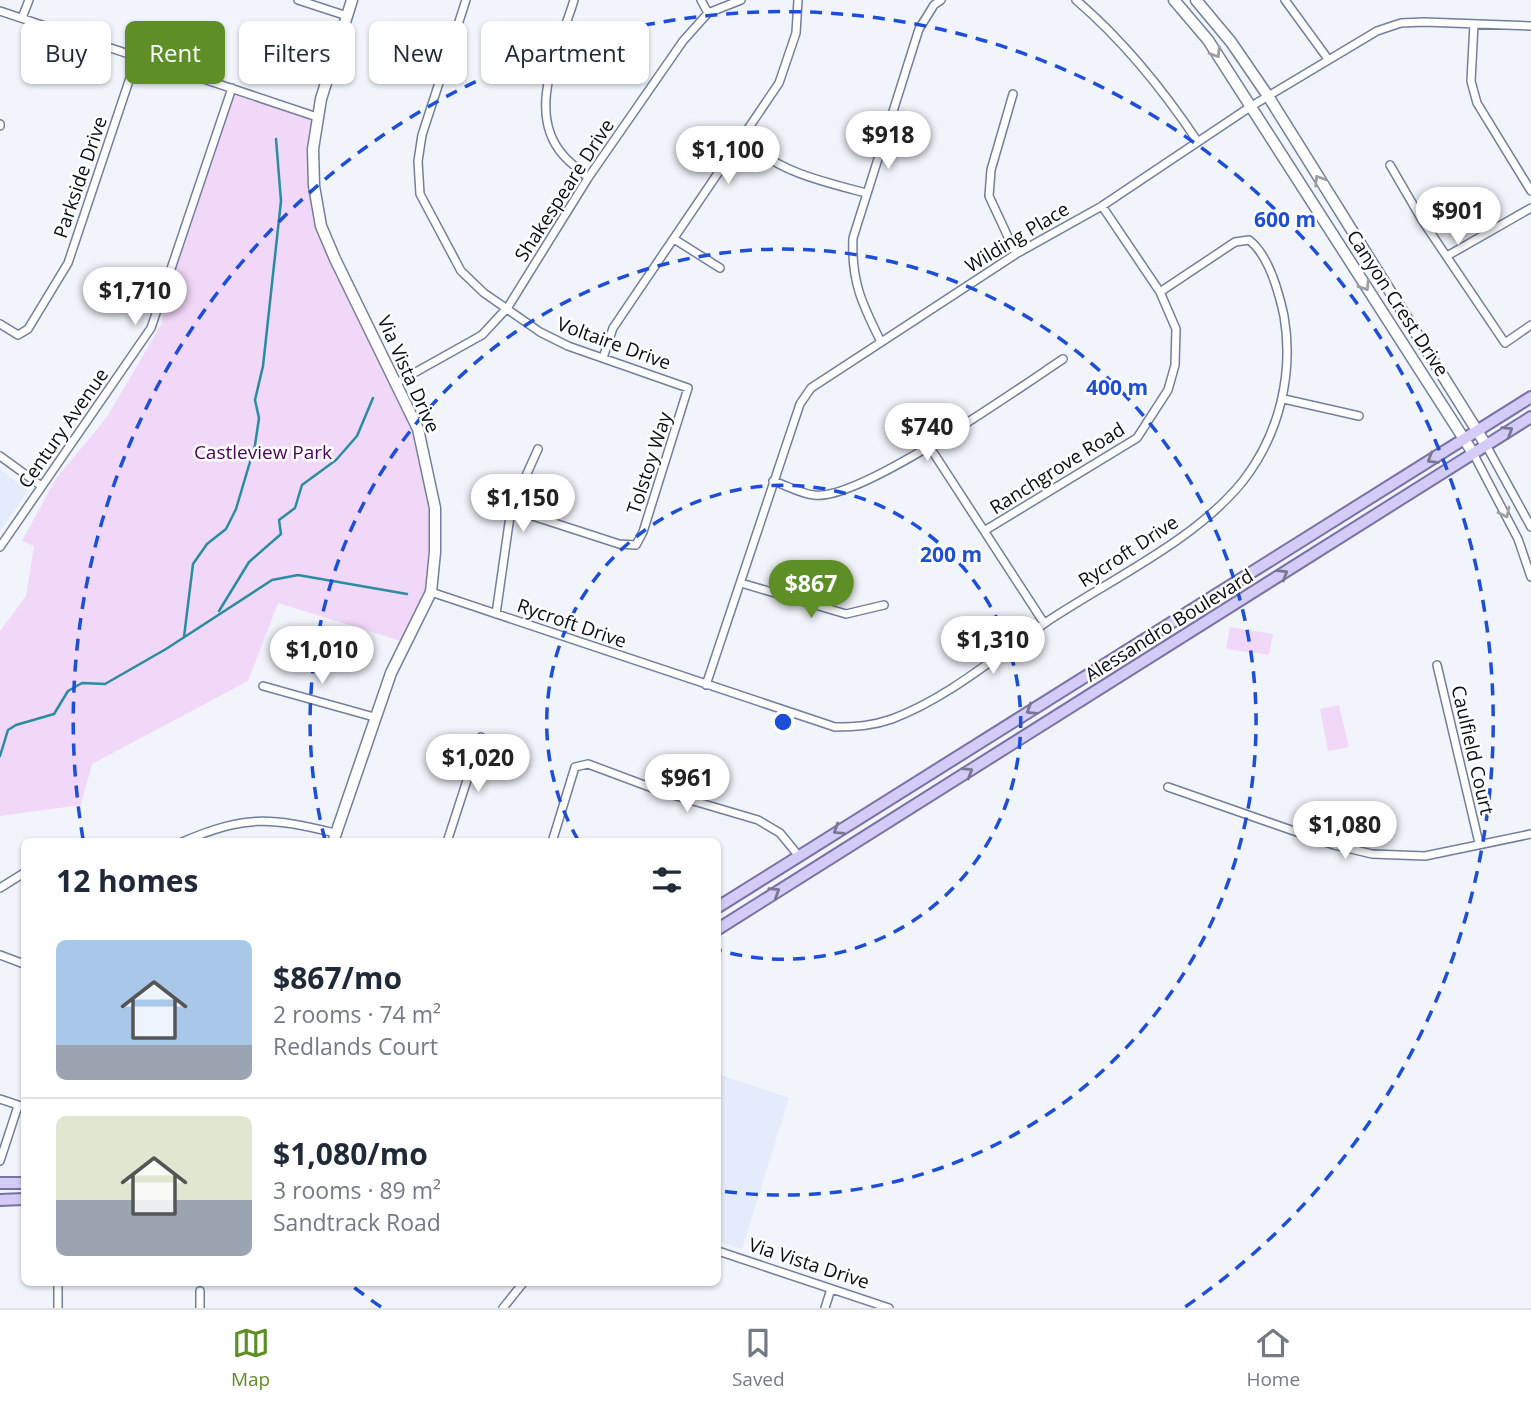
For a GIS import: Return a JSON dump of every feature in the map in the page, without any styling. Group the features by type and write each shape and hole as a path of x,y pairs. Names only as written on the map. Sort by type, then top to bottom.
{"main road":[{"name":"Via Vista Drive","path":"334,837 391,673 431,592 435,552 435,508 418,429 398,382 321,226 314,186 313,149 317,117 352,0"},
{"name":"Canyon Crest Drive","path":"1174,0 1208,40 1473,453"},
{"name":"Canyon Crest Drive","path":"1196,0 1231,41 1268,96 1486,445"},
{"name":"Alessandro Boulevard","path":"721,905 1531,397"},
{"name":"Alessandro Boulevard","path":"721,927 1531,417"},
{"path":"0,1183 21,1182"},
{"path":"0,1200 21,1199"}],"street":[{"path":"22,18 29,0"},
{"path":"298,0 347,16"},
{"name":"Voltaire Drive","path":"466,0 422,135 418,161 420,194 461,271 484,293 508,307 540,332 568,346 688,388"},
{"path":"574,0 543,109 550,134 562,154 588,178"},
{"path":"701,0 708,13"},
{"name":"Shakespeare Drive","path":"398,382 482,335 508,307 588,178 659,73 708,13 741,0"},
{"path":"603,358 613,328 779,83 796,33 798,0"},
{"path":"881,342 857,293 852,262 853,238 919,29 934,5 941,0"},
{"path":"1076,0 1128,48 1170,100 1198,142"},
{"path":"1285,0 1328,59"},
{"path":"0,11 125,53"},
{"name":"Wilding Place","path":"706,685 800,404 811,388 1016,254 1102,206 1250,107 1377,31 1401,23 1531,26"},
{"path":"1474,24 1471,81 1477,103 1531,191"},
{"name":"Parkside Drive","path":"0,324 18,335 28,329 68,262 128,84"},
{"path":"220,84 317,117"},
{"name":"Century Avenue","path":"0,547 40,485 151,328 232,88"},
{"path":"1013,94 991,170 989,196 1016,254"},
{"path":"743,139 762,156 797,175 866,193"},
{"path":"1390,165 1505,343 1531,325"},
{"name":"Ranchgrove Road","path":"984,531 1137,438 1168,390 1175,365 1176,329 1160,292 1102,206"},
{"path":"1447,256 1531,208"},
{"path":"674,239 720,268"},
{"name":"Rycroft Drive","path":"431,592 835,727 864,727 922,705 1215,512 1257,459 1283,399 1288,352 1282,303 1259,247 1249,240 1235,243 1160,292"},
{"path":"774,481 816,496 851,489 929,446 1063,359"},
{"name":"Tolstoy Way","path":"511,509 619,544 636,545 643,532 688,388"},
{"path":"1283,399 1359,416"},
{"path":"1486,445 1531,527"},
{"path":"929,446 1044,623"},
{"path":"496,614 511,509 538,449"},
{"path":"1473,453 1518,539 1531,577"},
{"path":"0,456 40,485"},
{"path":"741,583 846,614 884,605"},
{"name":"Caulfield Court","path":"1437,665 1479,843"},
{"path":"263,686 374,717"},
{"path":"448,838 481,737"},
{"path":"553,838 575,766 588,764 663,792 758,820 780,833 798,855"},
{"path":"1168,787 1334,845 1372,854 1425,856 1531,834"},
{"path":"193,838 243,820 279,820 334,837"},
{"path":"0,888 21,875"},
{"path":"0,956 21,963"},
{"path":"0,1099 21,1106 0,1161"},
{"name":"Via Vista Drive","path":"721,1252 889,1308"},
{"path":"58,1286 58,1308"},
{"path":"503,1308 521,1286"},
{"path":"825,1308 831,1289"},
{"path":"200,1291 200,1308"}],"shaded area":[{"path":"0,469 28,491 0,531"},
{"path":"721,1075 789,1098 742,1249 721,1242"}],"green space":[{"name":"Castleview Park","path":"231,85 318,112 318,211 411,413 436,507 427,589 418,612 401,641 278,603 248,681 92,764 81,805 0,816 0,631 26,596 34,546 22,541 55,480 107,417 162,323 166,286"},
{"path":"1230,627 1273,634 1269,655 1226,649"},
{"path":"1339,705 1349,747 1328,751 1320,709"}],"waterway":[{"path":"184,637 193,564 207,544 226,529 236,509 255,445 259,418 255,400 263,366 281,201 276,139"},
{"path":"219,611 249,562 281,534 279,520 295,508 302,485 336,460 357,436 373,398"},
{"path":"0,756 8,730 54,714 68,691 82,683 105,684 166,649 272,580 298,575 407,594"}]}
